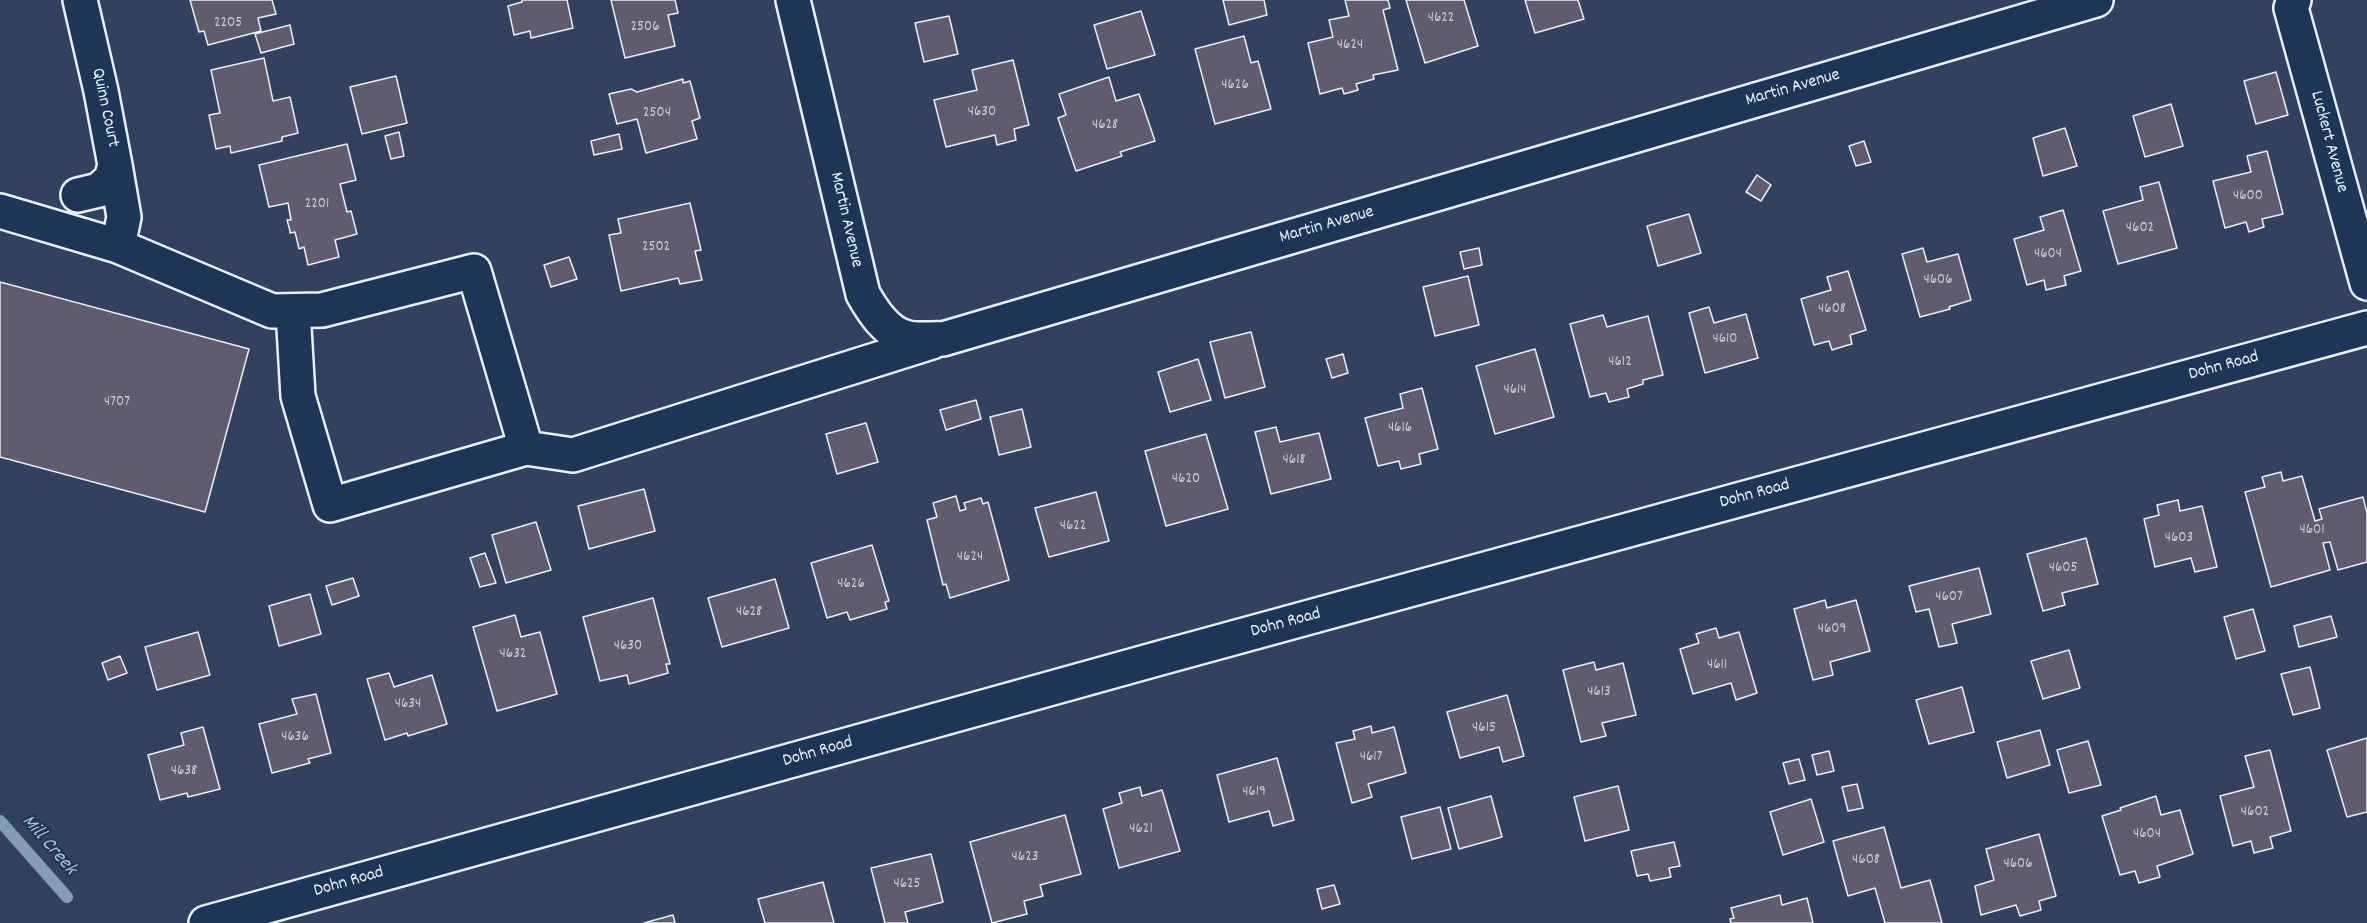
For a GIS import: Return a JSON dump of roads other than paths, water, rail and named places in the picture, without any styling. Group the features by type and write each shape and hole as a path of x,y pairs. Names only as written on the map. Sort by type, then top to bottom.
{"street":[{"name":"Quinn Court","path":"78,195 99,190 111,179 115,165 80,0"},
{"name":"Martin Avenue","path":"793,0 863,294 872,310 890,329 905,338 943,339 2096,0"},
{"name":"Luckert Avenue","path":"2294,0 2291,8 2367,283"},
{"path":"115,165 124,217 118,246"},
{"path":"0,211 118,246 272,311 322,310 474,271 526,448"},
{"path":"293,311 298,396 330,505 526,448 573,455 943,339"},
{"name":"Dohn Road","path":"206,923 1172,655 2367,328"}],"waterway":[{"name":"Mill Creek","path":"0,821 67,897"}]}
